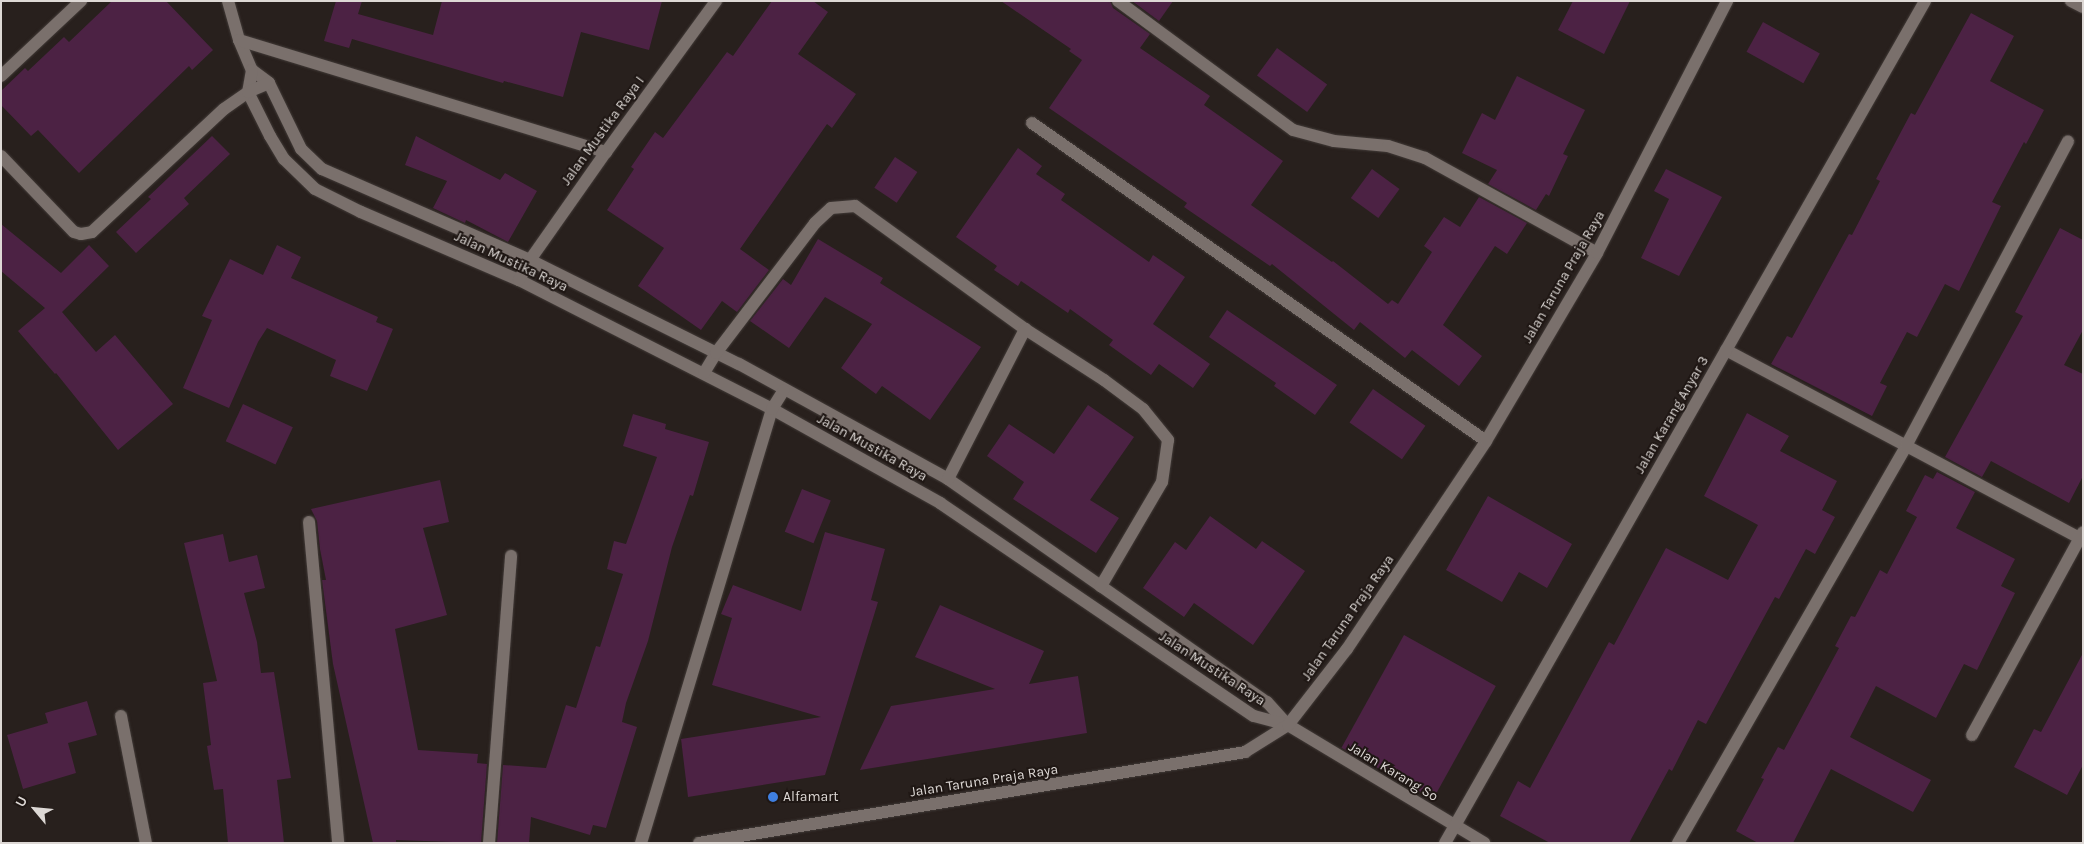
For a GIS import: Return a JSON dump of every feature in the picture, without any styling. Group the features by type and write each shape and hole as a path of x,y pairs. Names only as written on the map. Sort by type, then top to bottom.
{"street":[{"path":"1,76 80,1"},
{"path":"228,1 239,40 252,70 248,92"},
{"name":"Jalan Mustika Raya I","path":"519,280 530,260 606,152 716,1"},
{"path":"1118,1 1293,130 1334,141 1388,146 1425,158 1597,252"},
{"name":"Jalan Taruna Praja Raya","path":"699,843 1245,752 1288,725 1347,649 1486,441 1597,252 1727,1"},
{"name":"Jalan Karang Anyar 3","path":"1445,843 1925,1"},
{"path":"2072,1 2083,7"},
{"path":"239,40 606,152"},
{"name":"Jalan Mustika Raya","path":"252,70 269,83 301,149 322,169 530,260 716,353 948,479 1267,702 1288,725"},
{"path":"1,156 74,232 81,234 92,232 224,109 248,92 269,83"},
{"name":"Jalan Mustika Raya","path":"248,92 284,159 315,189 361,212 519,280 772,409 940,503 1254,716 1288,725"},
{"path":"1032,123 1486,441"},
{"path":"1678,843 1906,446 2068,141"},
{"path":"704,373 716,353 815,223 831,208 855,206 1025,329 1104,380 1143,409 1168,440 1162,482 1101,586"},
{"path":"948,479 1025,329"},
{"path":"1726,350 2082,537 1972,735"},
{"path":"641,843 772,409 784,390"},
{"path":"309,522 338,843"},
{"path":"489,843 511,556"},
{"path":"121,716 146,843"},
{"name":"Jalan Karang So","path":"1288,725 1454,827 1484,843"}],"building":[{"path":"112,1 166,1 213,50 192,70 189,66 79,173 38,130 31,136 1,105 1,91 25,68 28,71 64,37 69,42"},
{"path":"336,1 362,1 358,14 433,35 442,1 662,1 649,50 581,32 563,97 504,81 503,83 352,39 349,48 324,41"},
{"path":"772,1 813,1 828,12 798,54 856,94 832,128 827,124 740,249 769,270 737,312 722,301 701,330 638,286 664,248 607,210 634,169 631,167 655,132 663,138 727,52 733,56"},
{"path":"1001,1 1110,1 1113,8 1150,34 1140,48 1210,96 1204,105 1283,161 1251,205 1333,261 1388,304 1392,300 1398,304 1432,252 1424,246 1444,217 1460,227 1479,197 1527,223 1507,254 1495,246 1443,325 1482,356 1459,386 1412,350 1405,358 1360,322 1354,330 1272,264 1270,266 1184,207 1187,203 1049,108 1082,60 1069,51 1071,49"},
{"path":"1132,1 1173,1 1159,21"},
{"path":"1573,1 1630,1 1604,54 1558,30"},
{"path":"1971,13 2014,36 1990,81 2044,110 2026,144 2024,142 1992,202 2001,206 1959,291 1945,284 1917,337 1907,332 1880,383 1887,386 1872,416 1771,364 1787,336 1792,338 1849,234 1852,235 1880,181 1876,179 1911,113 1915,115"},
{"path":"1763,22 1820,54 1803,83 1747,52"},
{"path":"1277,48 1327,84 1307,112 1257,76"},
{"path":"1517,76 1585,110 1563,154 1568,156 1549,196 1546,194 1536,210 1488,184 1497,170 1462,153 1482,113 1495,120"},
{"path":"212,136 230,154 184,198 189,204 136,253 116,232 151,199 148,197"},
{"path":"416,136 500,180 505,173 537,191 508,242 466,220 465,223 433,208 447,181 405,165"},
{"path":"1018,148 1042,166 1036,174 1065,194 1061,200 1149,262 1153,255 1185,277 1153,324 1210,364 1193,388 1159,364 1151,375 1109,345 1113,340 1070,309 1068,313 1021,281 1018,286 994,270 997,266 956,237"},
{"path":"895,157 917,172 897,203 874,188"},
{"path":"1372,169 1400,189 1378,218 1351,198"},
{"path":"1666,169 1722,197 1679,276 1641,258 1669,199 1654,191"},
{"path":"1,224 61,273 89,245 109,266 62,312 96,352 115,335 173,404 118,450 56,373 18,331 45,308 1,271"},
{"path":"2060,228 2083,240 2083,330 2064,365 2083,374 2083,476 2069,503 1991,461 1982,477 1945,457 2023,316 2015,312"},
{"path":"818,239 883,278 880,283 981,347 930,420 882,386 876,394 841,368 872,324 825,297 789,348 750,321 783,279 791,285"},
{"path":"277,245 301,257 291,278 378,317 376,322 393,329 367,391 330,376 336,360 267,328 258,342 229,408 183,388 212,320 202,316 230,259 263,275"},
{"path":"1227,310 1337,385 1315,415 1274,386 1276,383 1209,337"},
{"path":"1373,389 1425,426 1402,459 1349,423"},
{"path":"243,404 293,427 276,464 226,441"},
{"path":"1088,405 1134,437 1090,500 1119,518 1096,553 1013,499 1024,482 987,456 1009,424 1054,454"},
{"path":"1747,413 1789,436 1780,451 1837,481 1822,510 1835,517 1815,554 1806,549 1779,599 1775,597 1706,724 1698,720 1672,771 1669,769 1629,843 1550,843 1500,816 1518,781 1530,788 1609,642 1614,645 1666,548 1728,580 1758,525 1704,496"},
{"path":"633,414 666,424 665,429 709,442 693,496 690,495 672,547 648,641 626,703 622,722 637,727 606,828 593,825 590,835 531,817 529,843 497,843 503,765 546,768 566,705 576,708 596,646 600,647 623,574 607,569 614,541 626,544 657,457 623,446"},
{"path":"1937,472 1975,492 1956,528 2015,559 2001,586 2015,593 1977,670 1964,664 1936,718 1876,686 1850,737 1931,780 1913,812 1831,769 1793,843 1758,843 1736,831 1764,779 1761,778 1778,747 1784,750 1839,648 1835,646 1851,616 1855,617 1880,570 1887,574 1917,517 1906,511 1925,475 1933,479"},
{"path":"440,480 449,522 423,528 447,615 395,629 418,750 478,754 477,763 487,764 481,843 396,840 396,843 373,843 333,664 322,580 326,580 317,521 311,509"},
{"path":"802,489 831,501 814,543 785,532"},
{"path":"1488,496 1572,544 1547,588 1519,572 1502,602 1446,570"},
{"path":"1210,516 1256,549 1262,541 1305,571 1253,645 1194,603 1184,617 1143,588 1175,542 1186,550"},
{"path":"825,532 885,549 871,600 878,602 825,775 688,797 681,739 821,717 712,685 732,618 721,614 733,585 801,611"},
{"path":"223,534 229,562 257,555 265,588 244,593 257,642 261,673 274,672 291,778 277,780 284,843 228,843 223,789 214,790 207,746 211,745 203,683 217,681 184,543"},
{"path":"940,605 1044,651 1029,684 1078,676 1087,733 860,770 891,706 995,689 915,657"},
{"path":"1404,635 1496,686 1433,799 1341,748"},
{"path":"2083,653 2083,765 2067,795 2014,767 2034,729 2041,732"},
{"path":"87,701 97,735 68,743 76,773 23,789 7,735 48,723 45,713"}],"place":[{"name":"Alfamart","path":"773,797"}]}
